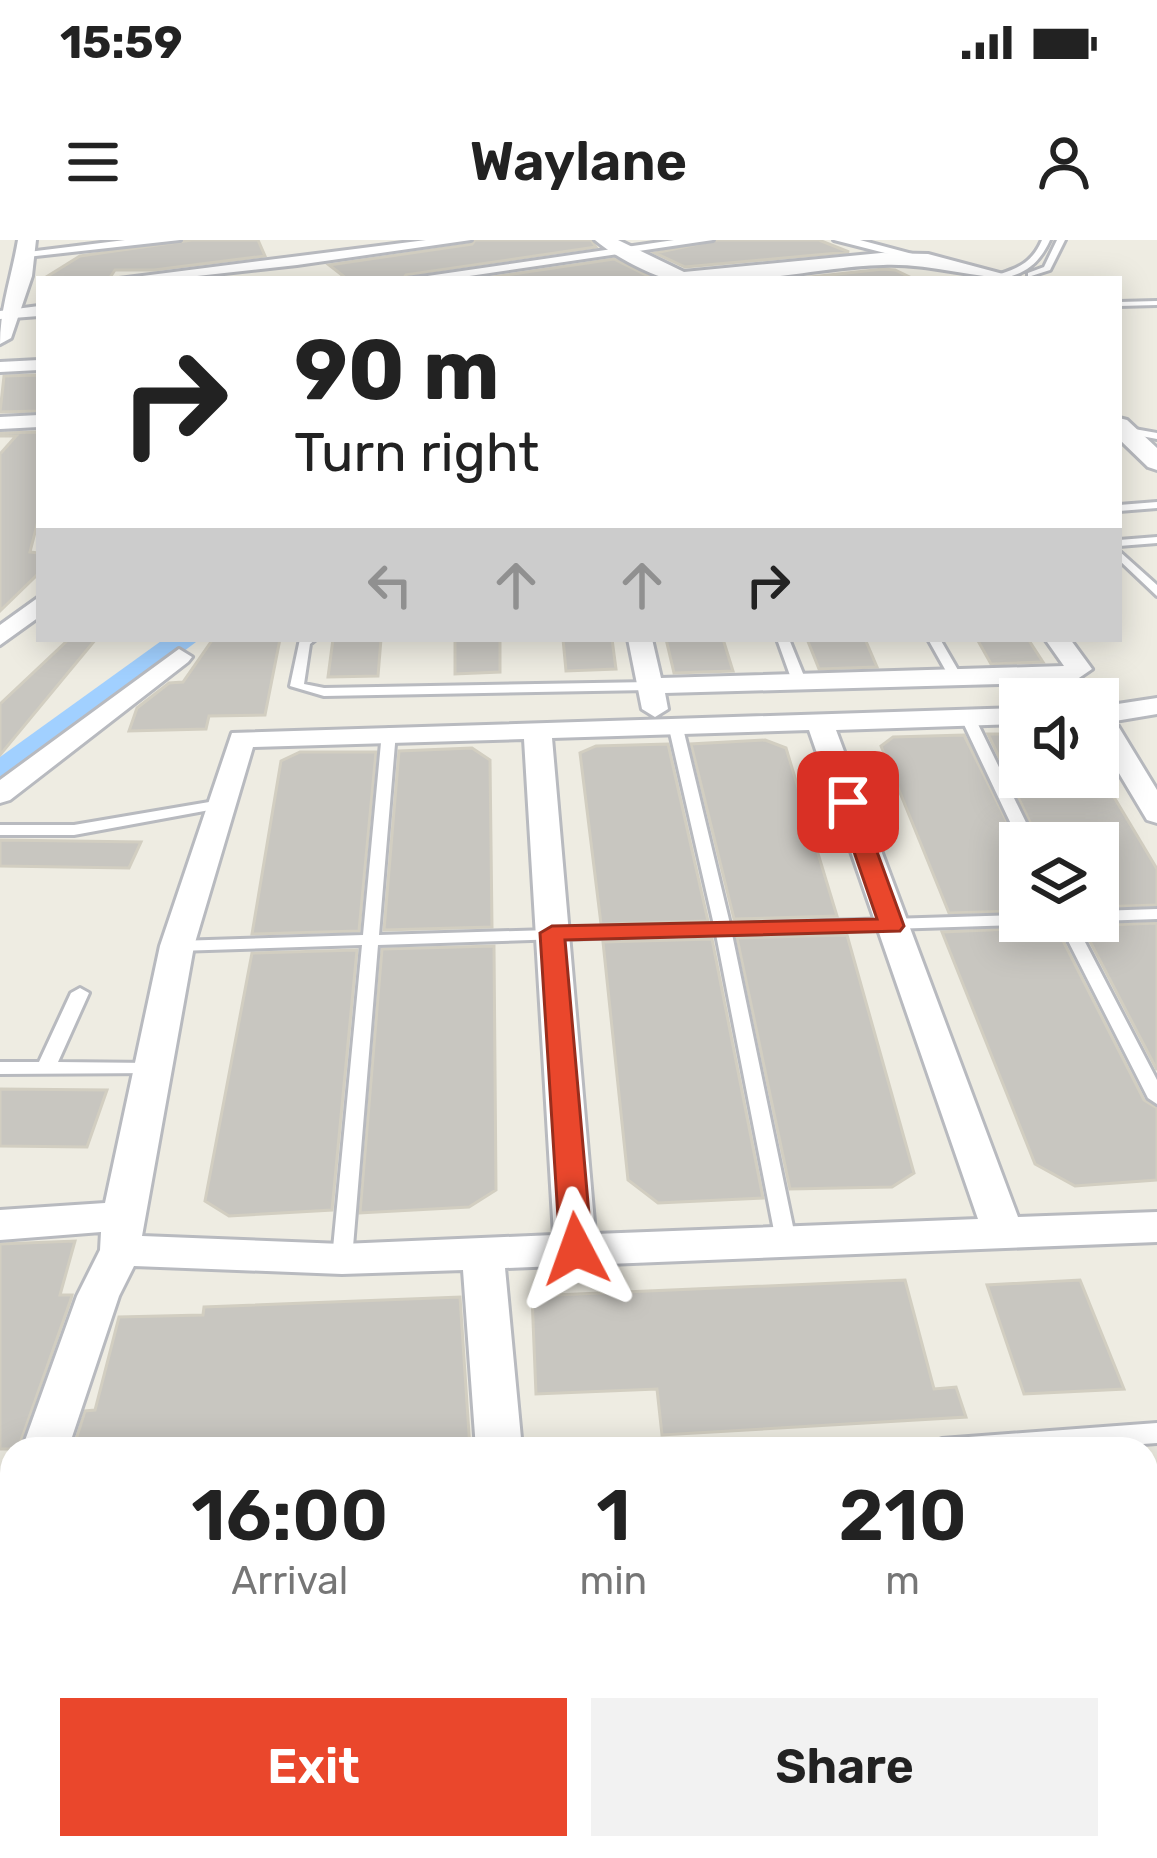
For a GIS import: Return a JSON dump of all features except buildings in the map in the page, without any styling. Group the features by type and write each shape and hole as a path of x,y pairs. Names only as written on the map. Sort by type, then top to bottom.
{"street":[{"path":"0,338 5,315 28,287 27,246 173,240"},
{"path":"292,276 307,240"},
{"path":"154,276 326,257 345,248 464,240"},
{"path":"604,240 674,276"},
{"path":"438,276 706,240"},
{"path":"841,240 971,273"},
{"path":"345,248 378,271"},
{"path":"708,276 928,260"},
{"path":"784,268 801,276"},
{"path":"5,315 36,311"},
{"path":"0,367 36,365"},
{"path":"0,423 36,422"},
{"path":"1122,436 1157,462"},
{"path":"1122,438 1157,490"},
{"path":"0,638 36,607"},
{"path":"641,642 650,686 666,724"},
{"path":"650,686 1073,674 1078,669 1059,642"},
{"path":"0,794 179,657"},
{"path":"1153,800 1098,715 1157,706"},
{"path":"49,1437 122,1233 177,946 242,739 999,716"},
{"path":"818,720 1003,1232"},
{"path":"537,728 576,1249"},
{"path":"0,1225 122,1233 342,1259 1157,1227"},
{"path":"483,1253 499,1437"}],"lane":[{"path":"1011,276 1033,267 1046,240"},
{"path":"1014,276 1047,268 1061,240"},
{"path":"1122,304 1156,306"},
{"path":"1122,435 1157,436"},
{"path":"1122,508 1157,506"},
{"path":"1122,543 1157,540"},
{"path":"1122,557 1157,592"},
{"path":"304,642 297,686 324,692 650,686"},
{"path":"784,642 799,681"},
{"path":"936,642 956,677"},
{"path":"967,716 1018,822"},
{"path":"666,724 723,929 786,1240"},
{"path":"342,1259 389,732"},
{"path":"0,830 74,830 221,804"},
{"path":"1119,915 1157,914"},
{"path":"177,946 999,921"},
{"path":"1077,942 1157,1098"},
{"path":"46,1068 80,993"},
{"path":"0,1068 152,1069"},
{"path":"1103,1437 1157,1433"}],"water":[{"path":"160,642 196,642 0,790 0,757"}],"route":[{"path":"576,1249 552,933 892,926 848,802"}]}
